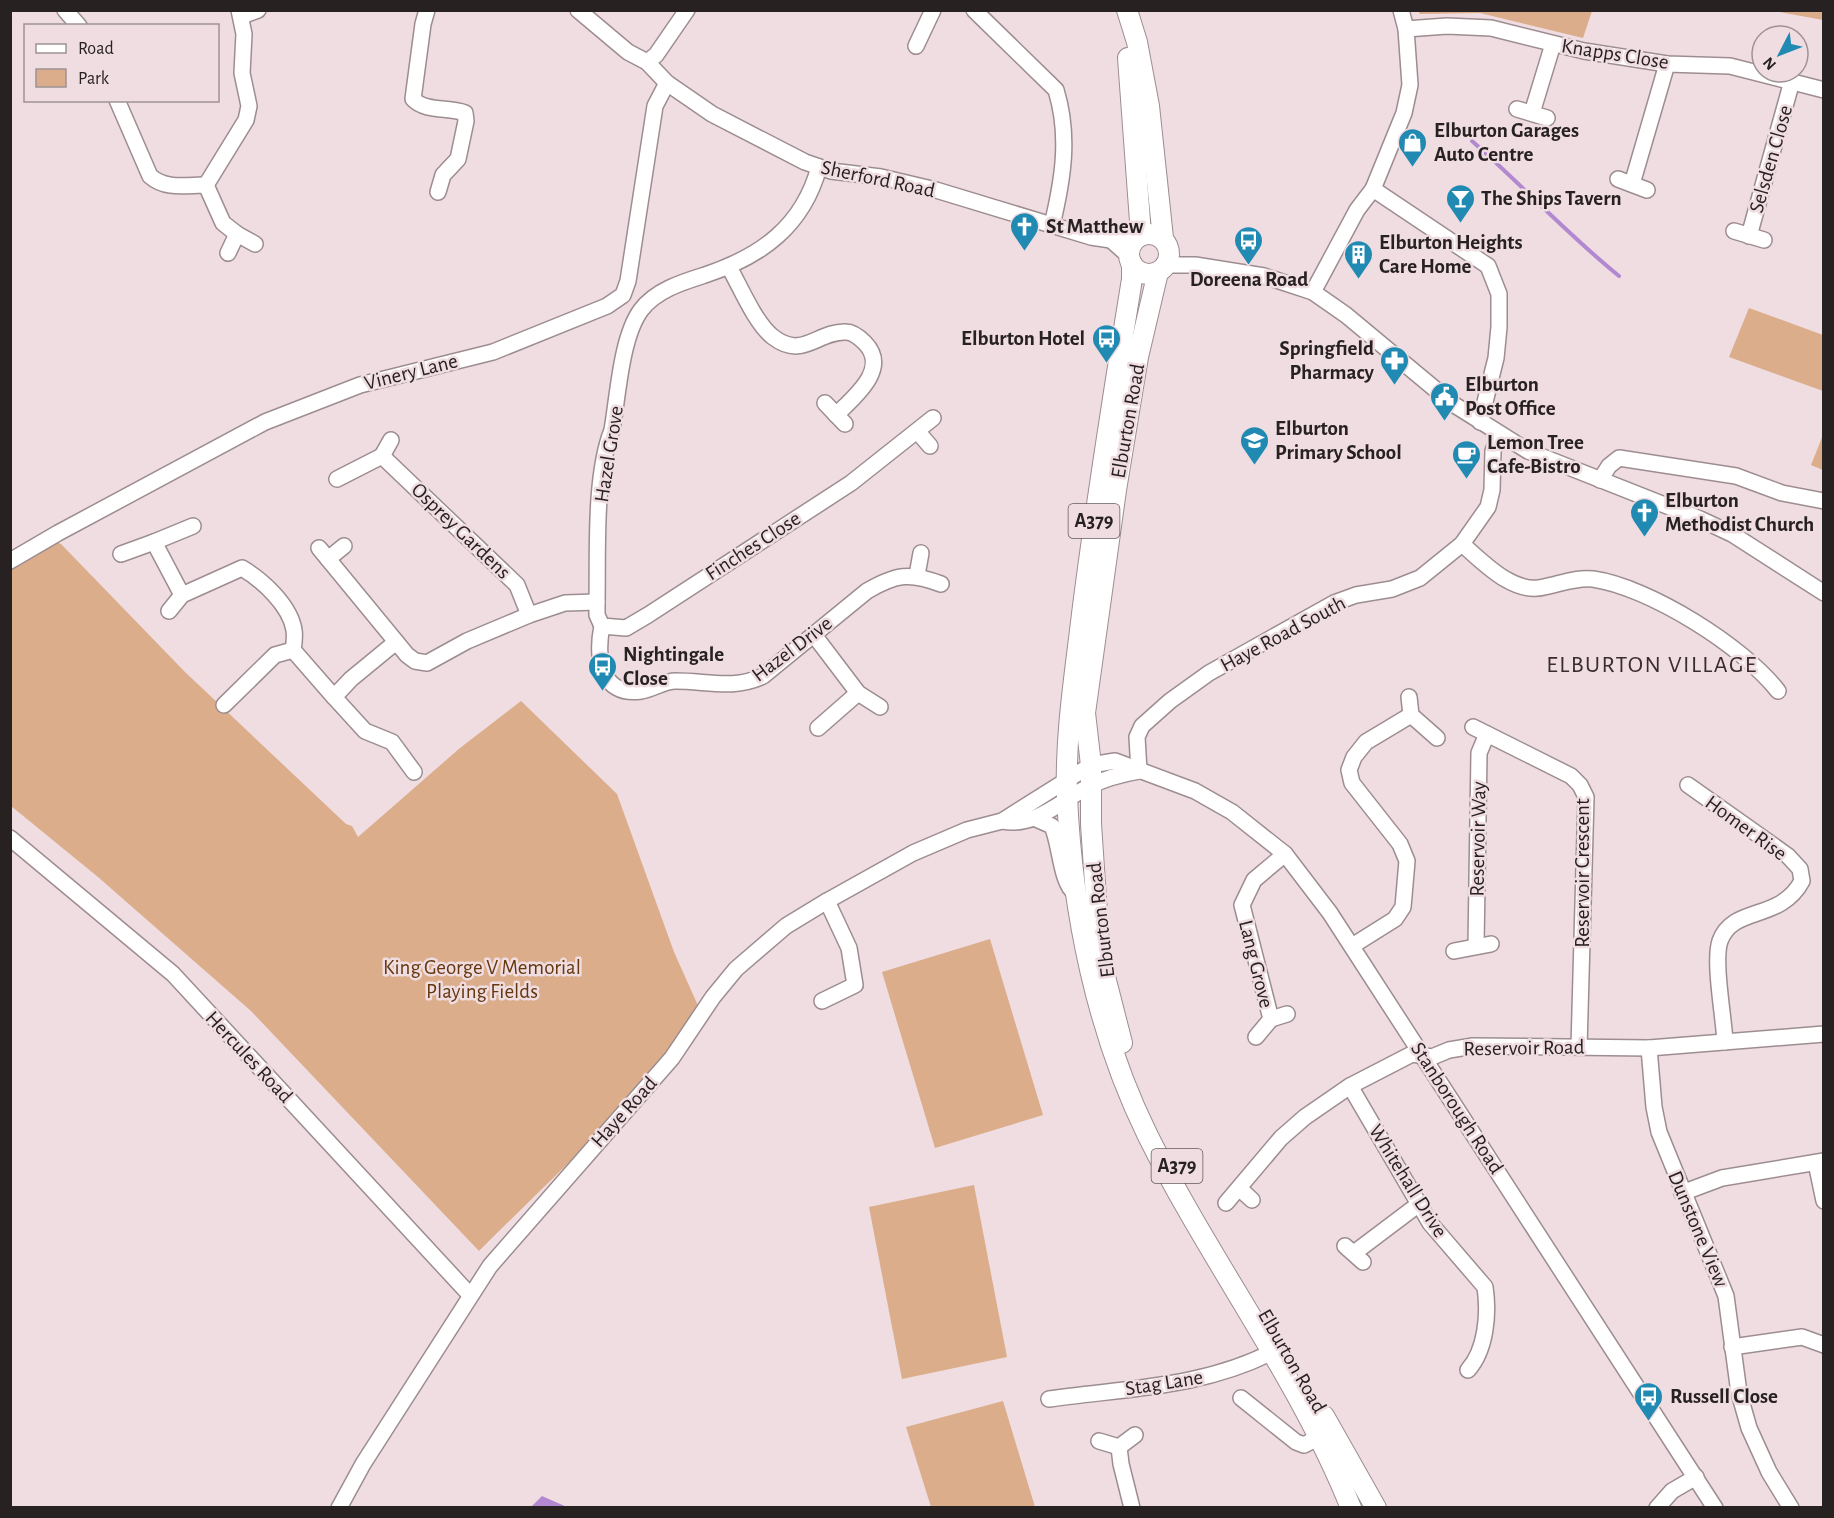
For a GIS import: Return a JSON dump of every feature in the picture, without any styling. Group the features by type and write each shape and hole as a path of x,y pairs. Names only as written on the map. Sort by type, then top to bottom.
{"main road":[{"name":"Elburton Road","path":"1122,10 1131,78 1134,248 1132,279 1095,509 1070,715 1067,788 1079,895 1099,1009 1116,1062 1148,1136 1195,1220 1274,1351 1321,1437 1352,1508"},
{"name":"Elburton Road","path":"1127,10 1137,42 1149,106 1164,258 1138,357 1085,713 1100,957 1126,1058 1157,1129 1204,1214 1376,1508"},
{"path":"1156,234 1164,258 1140,272 1134,248 1156,234"}],"street":[{"path":"65,10 77,24"},
{"path":"206,185 241,128 247,113 249,106 242,73 240,13 258,10"},
{"path":"427,10 413,99 424,106 465,113 466,121 458,159 442,176 438,192"},
{"name":"Sherford Road","path":"578,10 628,52 646,62 667,83 712,114 805,162 831,171 903,182 1134,248"},
{"path":"646,62 656,55 687,10"},
{"path":"915,47 933,10"},
{"path":"974,10 1056,90 1065,142 1063,177 1052,225"},
{"path":"1313,292 1357,210 1373,189 1404,112 1410,85 1406,29 1401,10"},
{"name":"Knapps Close","path":"1406,29 1447,26 1491,28 1553,44 1667,64 1730,66 1750,71"},
{"path":"1532,113 1553,44"},
{"path":"1647,190 1625,182 1667,64"},
{"name":"Vinery Lane","path":"10,561 265,422 360,385 493,352 607,306 623,295 628,281 654,106 667,83"},
{"name":"Selsden Close","path":"1749,236 1791,84"},
{"name":"Knapps Close","path":"1803,84 1824,90"},
{"path":"118,102 150,176 159,183 169,186 206,185"},
{"path":"819,167 813,191 800,214 754,254 729,267 763,326 773,337 784,343 801,346 836,332 849,332 869,347 873,367 868,381 841,419 825,403"},
{"path":"206,185 223,224 255,244"},
{"path":"1373,189 1488,266 1500,294 1496,358 1480,422"},
{"path":"228,253 237,234"},
{"path":"1164,258 1264,276 1313,292 1346,315 1422,380 1499,434 1528,451 1732,534 1824,593"},
{"name":"Hazel Grove","path":"597,602 600,502 606,444 612,430 629,336 641,310 654,297 679,283 729,267"},
{"name":"Finches Close","path":"602,626 626,628 648,615 851,483 933,418"},
{"path":"918,432 930,446"},
{"name":"Haye Road South","path":"1139,771 1137,737 1142,726 1170,701 1209,673 1334,603 1356,595 1392,589 1420,578 1462,544 1485,510 1492,490 1491,466 1499,434"},
{"path":"338,479 382,456 391,440"},
{"name":"Osprey Gardens","path":"382,456 517,585 529,615"},
{"path":"1600,480 1609,466 1619,458 1736,476 1782,493 1824,501"},
{"path":"121,554 193,525"},
{"path":"154,542 182,595"},
{"path":"1462,544 1513,583 1525,588 1541,588 1575,579 1593,579 1644,596 1681,615 1744,654 1778,691"},
{"path":"344,546 324,554 415,662 427,663 467,641 529,615 565,603 597,602 597,615 602,626"},
{"path":"917,575 921,553"},
{"path":"169,611 182,595 242,568 260,578 290,617 294,631 293,650 365,731 392,742 414,772"},
{"name":"Hazel Drive","path":"602,626 598,648 600,665 610,681 621,690 645,691 658,683 674,681 726,685 747,684 763,676 867,591 885,580 917,575 941,584"},
{"path":"814,634 858,693 880,708"},
{"path":"334,697 351,679 396,642"},
{"path":"224,705 275,655 293,650"},
{"path":"818,728 858,693"},
{"path":"1409,697 1411,715 1437,738"},
{"path":"1352,946 1395,919 1403,907 1407,861 1400,844 1352,783 1349,770 1354,757 1366,742 1411,715"},
{"name":"Reservoir Way","path":"1454,951 1484,945 1480,730"},
{"name":"Reservoir Crescent","path":"1480,730 1571,776 1580,785 1586,797 1579,1047"},
{"name":"Stanborough Road","path":"1067,788 1090,765 1115,761 1196,791 1232,812 1297,866 1352,946 1715,1508"},
{"path":"1067,788 1090,786 1104,779 1139,771"},
{"name":"Homer Rise","path":"1688,785 1788,856 1800,869 1802,881 1796,892 1786,902 1741,918 1727,928 1720,942 1718,957 1725,1042"},
{"name":"Haye Road","path":"1002,821 1018,823 1036,819 1067,788"},
{"name":"Haye Road","path":"339,1508 490,1266 595,1143 672,1058 713,997 736,969 786,926 913,853 967,830 1002,821 1067,788"},
{"path":"1036,819 1052,826 1059,841 1064,874 1069,889 1079,895"},
{"name":"Hercules Road","path":"10,838 173,974 470,1295"},
{"name":"Lang Grove","path":"1271,1019 1242,905 1254,880 1285,854"},
{"path":"822,1001 855,985 849,948 827,902"},
{"name":"Lang Grove","path":"1256,1037 1271,1019 1287,1014"},
{"name":"Reservoir Road","path":"1226,1203 1281,1138 1305,1117 1350,1086 1413,1054 1432,1057 1449,1050 1473,1046 1649,1048 1824,1034"},
{"name":"Dunstone View","path":"1649,1048 1654,1107 1659,1132 1726,1296 1739,1393 1749,1428 1769,1472 1791,1508"},
{"name":"Whitehall Drive","path":"1350,1086 1419,1204 1443,1239 1485,1287 1486,1312 1478,1359 1468,1370"},
{"path":"1682,1193 1722,1178 1820,1162 1824,1201"},
{"path":"1239,1188 1252,1200"},
{"path":"1354,1254 1419,1204"},
{"path":"1732,1347 1802,1337 1824,1345"},
{"name":"Stag Lane","path":"1049,1399 1180,1384 1231,1371 1274,1351"},
{"name":"Elburton Road","path":"1241,1398 1296,1442 1304,1445 1321,1437"},
{"path":"1119,1447 1135,1435"},
{"path":"1099,1441 1119,1447"},
{"path":"1119,1447 1132,1508"},
{"path":"1657,1508 1672,1491 1696,1477"}],"green space":[{"path":"1418,11 1592,11 1583,38 1480,13 1420,14"},
{"path":"1774,11 1823,11 1823,20"},
{"path":"1749,308 1823,335 1823,391 1729,357"},
{"path":"1823,435 1823,470 1811,465"},
{"name":"King George V Memorial Playing Fields","path":"54,541 61,544 185,672 346,824 352,826 358,837 460,748 521,701 617,794 674,952 700,1010 676,1043 623,1106 479,1251 251,1011 98,877 11,806 11,569"},
{"path":"990,939 1043,1115 935,1148 882,972"},
{"path":"974,1185 1007,1357 902,1379 869,1207"},
{"path":"1003,1401 1035,1507 931,1507 906,1427"}],"shaded area":[{"path":"542,1496 567,1507 531,1507"}],"waterway":[{"path":"1472,141 1619,276"}],"place":[{"name":"Elburton Garages Auto Centre","path":"1413,168"},
{"name":"The Ships Tavern","path":"1460,224"},
{"name":"St Matthew","path":"1025,252"},
{"name":"Doreena Road","path":"1249,266"},
{"name":"Elburton Heights Care Home","path":"1358,280"},
{"name":"Elburton Hotel","path":"1106,364"},
{"name":"Springfield Pharmacy","path":"1395,386"},
{"name":"Elburton Post Office","path":"1444,422"},
{"name":"Elburton Primary School","path":"1254,466"},
{"name":"Lemon Tree Cafe-Bistro","path":"1466,480"},
{"name":"Elburton Methodist Church","path":"1644,538"},
{"name":"Nightingale Close","path":"602,692"},
{"name":"Russell Close","path":"1649,1422"}],"district":[{"name":"ELBURTON VILLAGE","path":"1652,665"}]}
